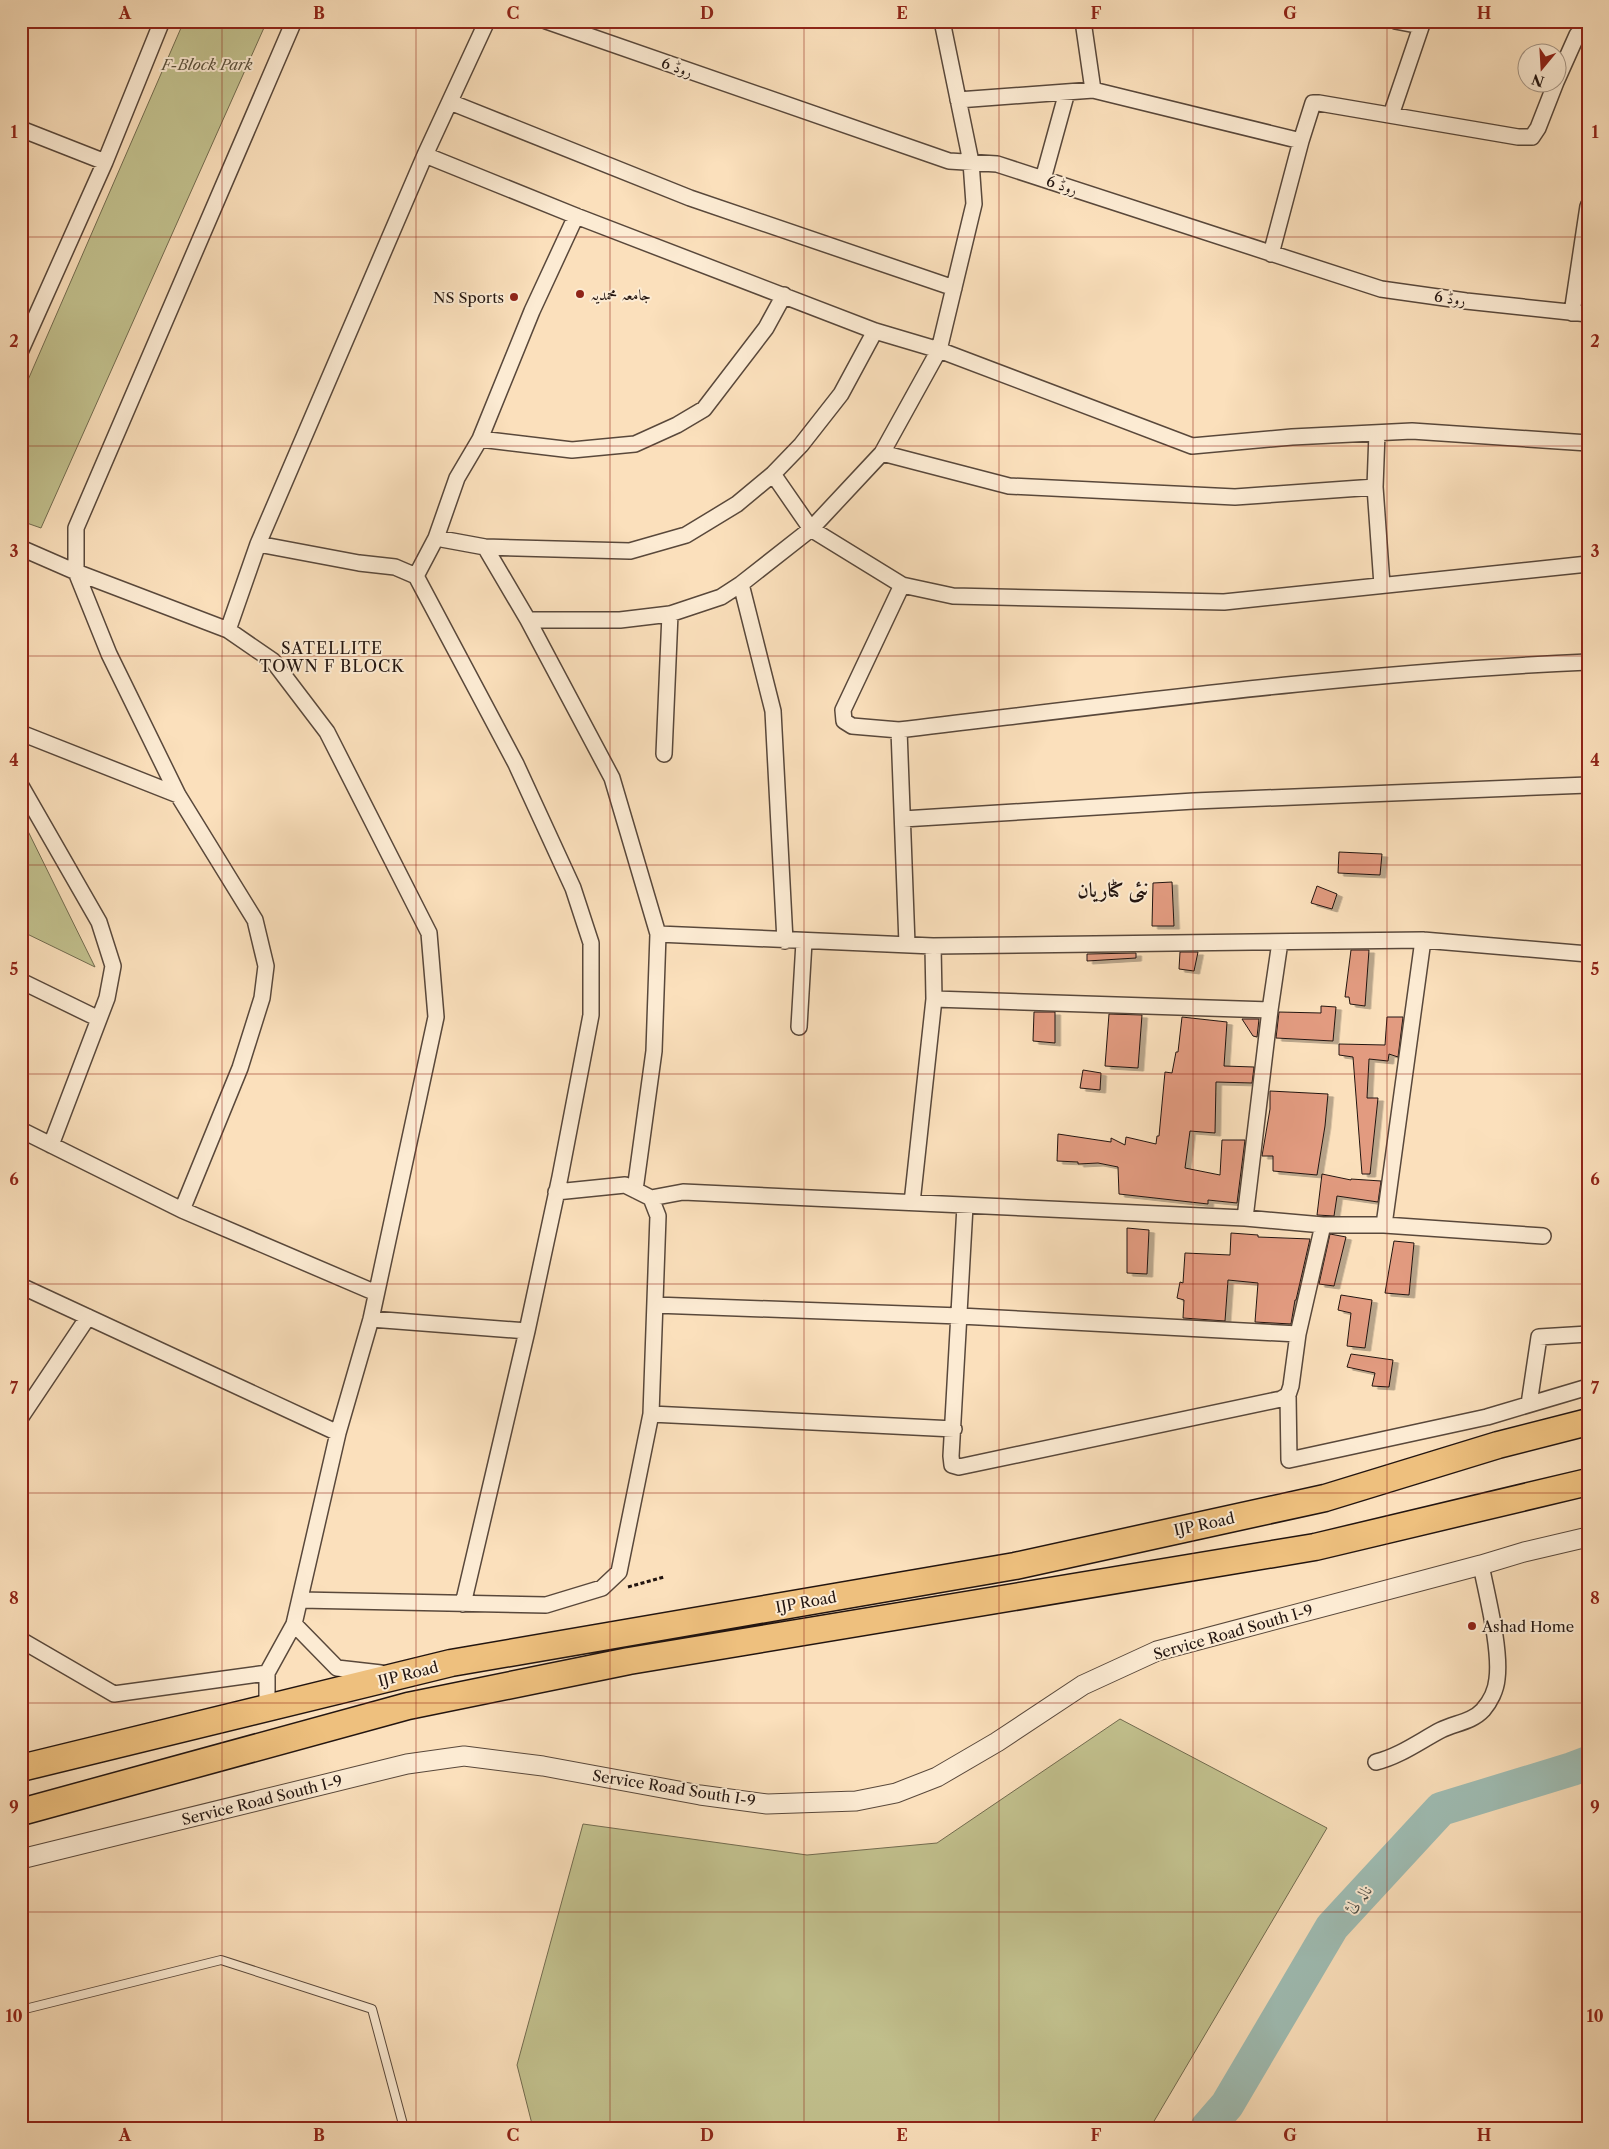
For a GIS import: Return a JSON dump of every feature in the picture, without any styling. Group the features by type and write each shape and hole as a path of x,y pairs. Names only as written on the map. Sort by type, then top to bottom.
{"highway":[{"name":"IJP Road","path":"21,1768 451,1663 1014,1566 1325,1498 1498,1445 1588,1422"},
{"name":"IJP Road","path":"21,1812 408,1706 628,1661 1315,1547 1588,1482"},
{"path":"787,1605 792,1634"}],"street":[{"path":"21,350 105,162 162,21"},
{"path":"182,1210 240,1068 262,998 266,966 255,920 178,795 109,654 76,572 76,528 294,21"},
{"path":"228,630 258,544 425,155 487,21"},
{"name":"روڈ 6","path":"546,21 949,161 997,164 1381,289 1588,314"},
{"path":"528,620 620,620 670,614 722,596 741,584 811,529 882,453 939,350 974,204 971,162 942,21"},
{"path":"1083,21 1093,90"},
{"path":"1391,115 1422,23 1396,21"},
{"path":"1566,60 1577,35 1588,33"},
{"path":"958,100 1093,90 1301,141"},
{"path":"1044,179 1067,92"},
{"path":"1271,254 1313,103 1518,137 1532,137 1538,128 1552,92"},
{"path":"450,102 690,198 954,288"},
{"path":"21,128 105,162"},
{"path":"425,155 576,216 875,331 939,350 1192,446 1412,431 1588,443"},
{"path":"1572,313 1588,206"},
{"path":"416,576 436,538 457,478 480,439 532,312 576,216"},
{"path":"480,439 572,450 635,444 677,425 704,409 766,328 784,295"},
{"path":"436,538 485,547 630,550 686,535 738,504 773,474 801,445 841,394 875,331"},
{"path":"1377,433 1375,487 1382,585"},
{"path":"882,453 1009,486 1235,497 1375,487"},
{"path":"773,474 811,529 902,585 953,596 1224,602 1588,564"},
{"path":"258,544 396,568 416,576 516,764 573,888 591,943 591,1015 527,1331 463,1604"},
{"path":"485,547 528,620 612,778 658,934 654,1051 635,1190"},
{"path":"21,548 76,572 228,630 273,661 327,732 429,933 436,1017 371,1319 338,1433 294,1624 267,1673 267,1708"},
{"path":"741,584 773,711 785,941"},
{"path":"902,585 842,710 844,721 852,726 899,730 1202,694 1494,666 1588,662"},
{"path":"664,754 670,614"},
{"path":"899,730 907,944"},
{"path":"21,733 178,795"},
{"path":"903,819 1194,801 1588,785"},
{"path":"21,786 99,922 113,966 107,998 51,1145"},
{"path":"658,934 804,942 933,946 1423,940 1588,954"},
{"path":"1384,1225 1423,940"},
{"path":"799,1027 804,942"},
{"path":"1245,1218 1280,942"},
{"path":"912,1204 934,999 933,946"},
{"path":"21,981 99,1019"},
{"path":"934,999 1270,1010"},
{"path":"21,1130 182,1210 376,1293"},
{"path":"556,1192 625,1185 651,1198 683,1192 1245,1218 1323,1225 1384,1225 1543,1236"},
{"path":"300,1600 546,1605 602,1588 619,1572 651,1414 658,1216 651,1198"},
{"path":"965,1206 952,1465 959,1467 1281,1400 1288,1395"},
{"path":"1323,1225 1298,1334 1291,1386 1288,1395 1288,1460 1487,1417 1588,1387"},
{"path":"21,1286 338,1433"},
{"path":"655,1305 960,1316 1298,1334"},
{"path":"21,1417 88,1317"},
{"path":"371,1319 527,1331"},
{"path":"1529,1404 1539,1337 1588,1334"},
{"path":"651,1414 954,1429"},
{"path":"1487,1417 1498,1445"},
{"name":"Service Road South I-9","path":"21,1859 407,1764 464,1756 543,1766 700,1795 767,1804 856,1800 896,1793 937,1777 997,1742 1083,1685 1157,1651 1524,1552 1588,1538"},
{"path":"1376,1762 1391,1758 1445,1728 1468,1720 1482,1711 1492,1697 1497,1680 1498,1660 1481,1565"},
{"path":"294,1624 337,1668 400,1676"},
{"path":"21,1640 114,1694 267,1673"}],"lane":[{"path":"21,2010 221,1960 372,2009 404,2128"}],"path":[{"path":"602,1588 630,1587 664,1577"}],"green space":[{"name":"F-Block Park","path":"184,21 267,21 41,528 21,521 21,396"},
{"path":"21,817 95,967 21,931"},
{"path":"1120,1719 1327,1828 1150,2128 533,2128 517,2065 583,1824 807,1855 937,1843"}],"building":[{"path":"1339,852 1382,854 1380,875 1338,873"},
{"path":"1172,882 1174,926 1152,926 1153,883"},
{"path":"1317,886 1337,894 1332,909 1311,903"},
{"path":"1351,950 1369,950 1365,1006 1350,1004 1349,997 1345,997"},
{"path":"1180,952 1198,952 1194,971 1179,969"},
{"path":"1136,953 1136,958 1087,961 1087,954"},
{"path":"1321,1006 1336,1007 1333,1041 1276,1038 1279,1012 1321,1013"},
{"path":"1034,1012 1055,1012 1055,1043 1033,1041"},
{"path":"1109,1014 1142,1015 1138,1068 1105,1066"},
{"path":"1182,1017 1227,1022 1224,1066 1254,1067 1252,1083 1216,1082 1215,1133 1190,1131 1185,1168 1220,1175 1222,1140 1245,1140 1237,1203 1208,1200 1208,1204 1119,1194 1118,1167 1098,1163 1078,1164 1078,1162 1057,1161 1058,1134 1111,1142 1111,1138 1125,1145 1126,1137 1156,1144 1157,1136 1159,1136 1165,1072 1172,1073 1176,1052 1178,1052"},
{"path":"1387,1017 1403,1017 1398,1057 1389,1054 1388,1061 1369,1059 1367,1098 1378,1098 1370,1174 1362,1174 1353,1057 1339,1055 1339,1044 1385,1045"},
{"path":"1242,1019 1259,1019 1257,1037 1253,1036"},
{"path":"1083,1070 1101,1073 1100,1090 1080,1088"},
{"path":"1270,1091 1328,1094 1317,1175 1273,1171 1273,1156 1262,1156 1270,1109"},
{"path":"1322,1174 1351,1180 1381,1181 1378,1202 1337,1196 1334,1216 1317,1215"},
{"path":"1127,1228 1149,1230 1147,1274 1127,1273"},
{"path":"1231,1233 1258,1235 1258,1237 1310,1239 1291,1324 1255,1322 1258,1283 1228,1280 1225,1321 1183,1318 1184,1300 1177,1298 1180,1282 1183,1283 1185,1253 1230,1255"},
{"path":"1330,1234 1346,1237 1334,1286 1319,1284"},
{"path":"1394,1241 1414,1243 1409,1295 1385,1293"},
{"path":"1341,1295 1372,1300 1365,1348 1347,1346 1351,1313 1338,1310"},
{"path":"1351,1354 1393,1360 1389,1387 1372,1386 1375,1373 1347,1367"}],"waterway":[{"name":"نالہ لئ","path":"1207,2128 1227,2105 1332,1927 1441,1809 1588,1763"}],"place":[{"name":"جامعہ محمدیہ","path":"580,294"},
{"name":"NS Sports","path":"514,297"},
{"name":"Ashad Home","path":"1472,1626"}],"district":[{"name":"SATELLITE TOWN F BLOCK","path":"332,657"},
{"name":"نئی کٹاریان","path":"1113,890"}]}
